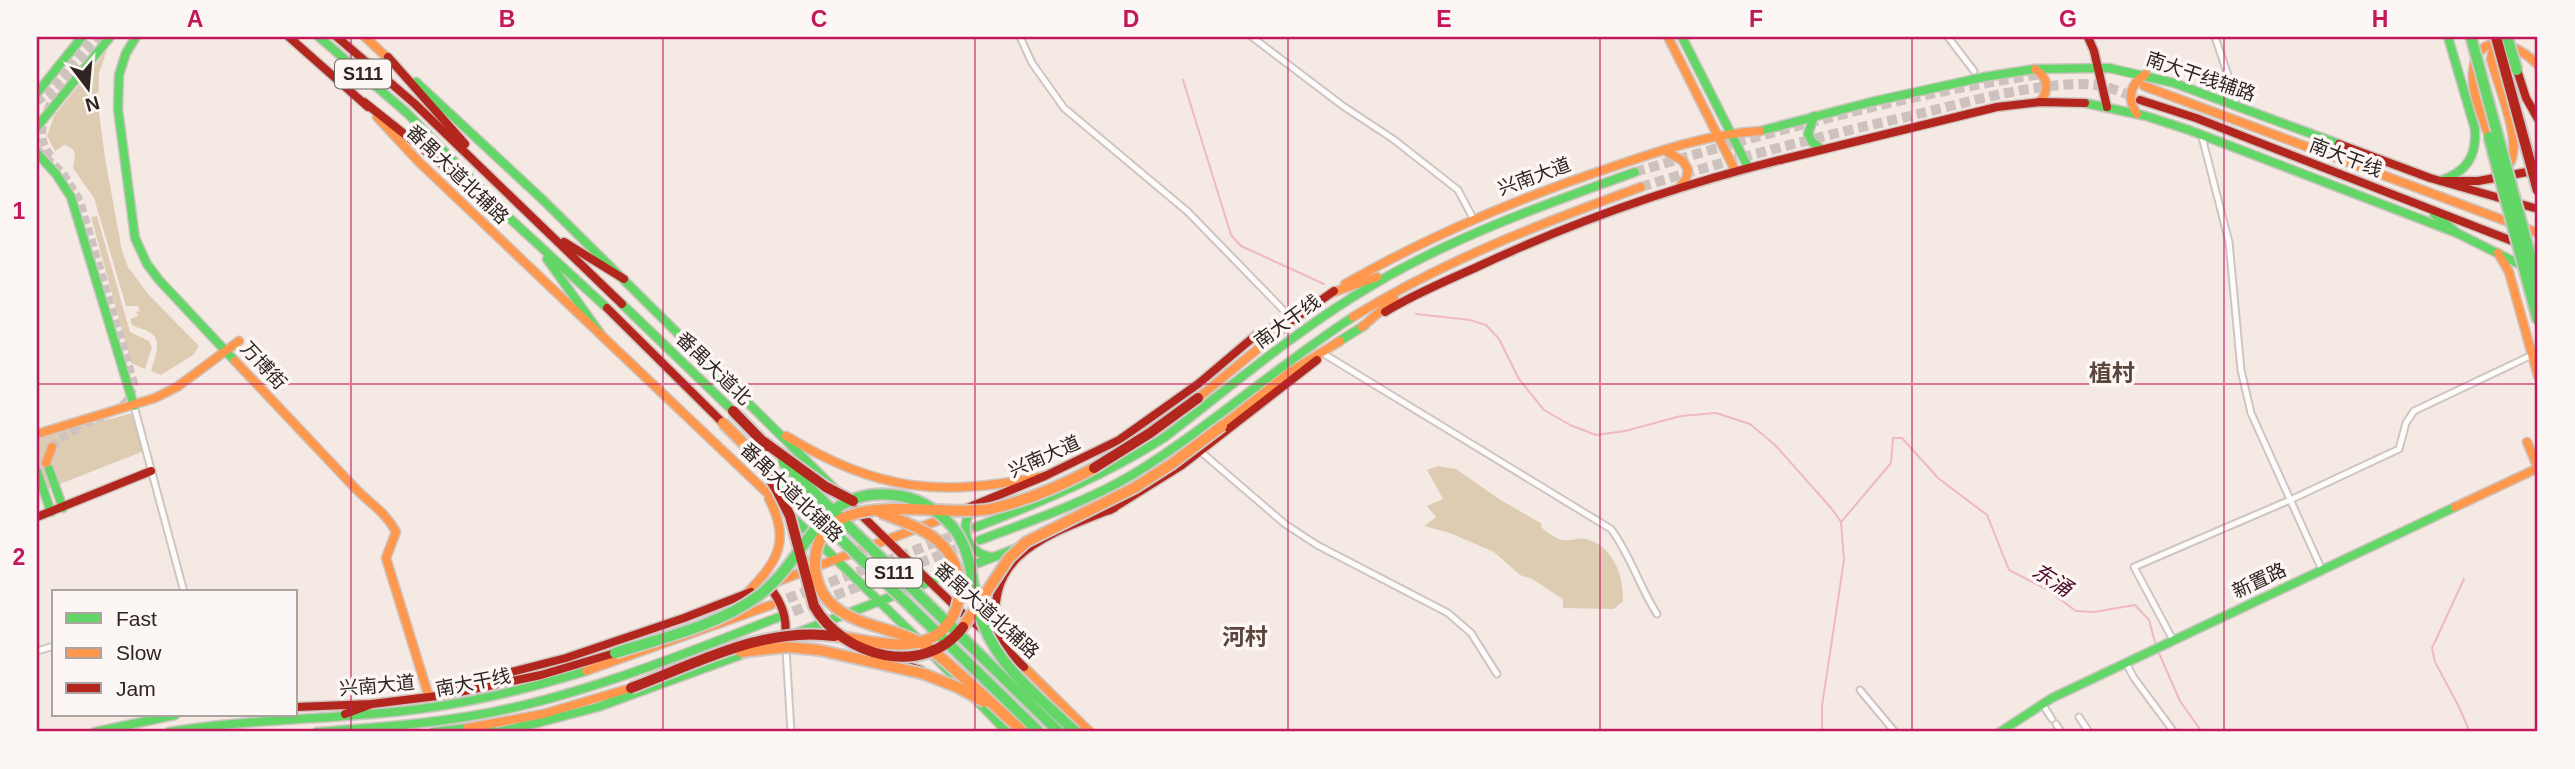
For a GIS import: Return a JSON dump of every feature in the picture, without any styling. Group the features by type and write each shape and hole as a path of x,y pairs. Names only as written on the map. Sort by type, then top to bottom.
{"main road":[{"path":"37,93 82,37"},
{"path":"37,127 110,37"},
{"name":"万博街","path":"136,37 122,65 117,88 126,181 135,238 147,264 159,280 311,438 366,500 382,508 394,525 396,532 386,558 429,697"},
{"name":"番禺大道北辅路","path":"289,37 364,102 418,161 602,336"},
{"name":"番禺大道北","path":"319,37 407,113 504,213 590,292 1039,732"},
{"name":"番禺大道北","path":"337,37 415,104 733,411 855,535 1059,732"},
{"name":"番禺大道北辅路","path":"365,37 468,129 624,279"},
{"path":"1669,37 1735,170"},
{"path":"1682,37 1748,167"},
{"path":"2088,37 2107,107"},
{"path":"2440,181 2465,169 2473,157 2476,143 2475,128 2448,37"},
{"path":"2471,37 2538,284"},
{"path":"2491,179 2509,164 2513,155 2511,134 2491,59 2493,49 2501,39"},
{"path":"2501,39 2524,49 2538,65"},
{"path":"2501,39 2538,119"},
{"path":"2501,39 2482,50 2473,70 2474,88 2538,321"},
{"path":"2501,39 2538,191"},
{"path":"387,57 508,195"},
{"name":"南大干线辅路","path":"1760,131 1918,90 2035,69 2098,68 2200,92 2440,181 2538,209"},
{"path":"2035,69 2045,78 2048,86 2040,102"},
{"path":"2137,114 2132,106 2130,93 2137,80 2145,80"},
{"name":"南大干线","path":"2145,80 2194,103 2537,233"},
{"name":"南大干线","path":"2140,100 2179,112 2538,251"},
{"path":"756,456 789,512 799,543 808,591 822,620 840,638 860,649 881,655 916,654 940,646 963,629 1007,558 1027,541 1148,480 1290,372 1399,303 1495,257 1573,225 1735,170 1969,113 2040,102 2077,101 2137,114 2189,130 2457,233 2538,273"},
{"path":"364,102 504,213"},
{"path":"1814,116 1808,134 1812,142 1821,149"},
{"name":"兴南大道","path":"298,707 372,704 445,695 473,682 566,658 620,640 974,506 1045,476 1119,440 1198,384 1256,335 1293,320 1331,293 1392,257 1473,218 1664,150 1730,131 1760,131"},
{"path":"1664,150 1683,160 1688,170 1686,179 1679,188"},
{"path":"37,153 56,174 71,197 134,406"},
{"path":"2440,181 2491,179 2538,170"},
{"name":"南大干线","path":"976,527 1076,487 1133,457 1165,437 1301,331 1406,266 1510,218 1635,172"},
{"name":"南大干线","path":"980,540 1061,509 1130,476 1213,419 1312,342 1412,283 1517,233 1641,187"},
{"path":"2426,207 2457,233"},
{"path":"544,229 624,279"},
{"path":"533,239 602,336"},
{"path":"2497,252 2509,272 2538,376"},
{"path":"1331,293 1406,266"},
{"name":"番禺大道北铺路","path":"624,279 770,425"},
{"path":"1362,327 1412,283"},
{"path":"2527,337 2529,324 2538,315"},
{"path":"1023,732 938,654 895,631 848,615 828,601 820,589 815,573 816,554 824,532 836,520 855,511 884,509 959,513 990,509 1023,499 1110,459 1151,433 1293,320"},
{"name":"番禺大道北铺路","path":"602,336 879,601 982,708"},
{"path":"37,434 134,406 177,387 239,341"},
{"path":"1000,643 994,618 994,604 998,585 1012,564 1039,543 1114,508 1182,466 1340,341"},
{"path":"770,425 829,461 895,484 967,489 1010,484 1045,476"},
{"name":"番禺大道北辅路","path":"770,425 961,613 1000,643 1090,732"},
{"path":"433,732 543,714 631,688 753,642 797,633 822,634 889,645 916,644 944,629 958,607 961,593 952,558 943,546 909,524 860,505 826,487 764,442"},
{"path":"2528,442 2538,468"},
{"path":"51,512 44,468 52,447"},
{"path":"44,468 63,508"},
{"name":"新置路","path":"2000,732 2043,705 2168,642 2538,468"},
{"path":"37,517 63,508 129,477 151,471"},
{"path":"747,593 771,568 781,546 780,522 760,486"},
{"path":"445,695 529,678 615,653 722,614 759,595 782,573 812,529 835,508 854,498 868,495 903,496 936,511 956,532 969,561 981,619 994,647 1009,667 1076,732"},
{"path":"974,506 964,520 968,543 980,556 994,557"},
{"path":"467,728 498,732 575,713 749,652 785,643 879,601 1114,508"},
{"path":"768,584 778,597 784,612 787,629 785,643"},
{"name":"南大干线","path":"174,731 452,705 530,688 650,651 771,604"},
{"name":"南大干线","path":"317,732 460,718 554,698 661,663 779,617"},
{"path":"785,643 910,665 932,675 982,708 1007,732"},
{"path":"684,668 769,648 807,648 940,680 984,702 1010,719"},
{"path":"335,718 372,704"},
{"path":"95,732 171,716"}],"street":[{"path":"1020,37 1032,63 1065,108 1188,212 1293,320"},
{"path":"1252,37 1343,106 1393,139 1458,190 1473,218"},
{"path":"1948,37 1974,71"},
{"path":"2215,37 2236,99"},
{"path":"2202,137 2229,242 2241,370 2251,413 2322,570"},
{"path":"1324,354 1611,528 1632,560 1648,600 1657,614"},
{"path":"2168,642 2134,567 2290,500 2399,449 2406,423 2414,411 2532,355"},
{"path":"134,406 183,590"},
{"path":"1200,452 1285,524 1317,545 1448,613 1471,633 1497,674"},
{"path":"785,643 791,732"},
{"path":"2126,663 2174,732"},
{"path":"1860,690 1895,732"},
{"path":"2043,705 2060,732"},
{"path":"2079,717 2089,732"}],"shaded area":[{"path":"107,50 99,73 98,105 122,251 128,267 148,294 199,346 193,355 161,375 151,371 157,350 154,335 132,325 130,319 138,316 136,312 140,311 138,306 126,306 94,198 73,168 74,151 64,145 55,151 47,136 54,116"},
{"path":"97,216 130,332 149,341 152,347 145,369 131,363 91,217"},
{"path":"133,413 144,451 37,493 37,438"},
{"path":"1438,466 1456,469 1499,499 1542,524 1541,527 1555,537 1564,540 1586,539 1603,548 1619,572 1623,601 1614,609 1563,608 1563,599 1532,579 1520,575 1494,552 1450,533 1424,526 1436,517 1427,506 1443,499 1427,470"}],"waterway":[{"path":"1183,80 1231,235 1241,246 1324,284"},
{"path":"1416,314 1470,320 1486,325 1499,339 1519,379 1544,410 1570,425 1596,435 1625,431 1681,416 1716,413 1750,424 1775,445 1841,522 1844,560 1822,706 1822,732"},
{"name":"东涌","path":"1842,521 1891,463 1893,438 1902,438 1938,478 1987,515 2009,570 2046,589 2076,611 2094,612 2135,605 2149,620 2156,646"},
{"path":"2464,579 2432,648 2435,662 2470,732"},
{"name":"东涌","path":"2158,651 2180,701 2202,732"}],"tunnel":[{"path":"37,102 47,94 92,37"},
{"path":"51,156 43,142 47,110 67,77 101,37"},
{"path":"1635,172 1788,128 1891,103 2048,73"},
{"path":"1641,187 1776,148 2018,91 2089,84 2110,88 2137,99"},
{"path":"37,149 63,173 80,201 134,383 131,396 119,409"},
{"path":"73,427 108,415"},
{"path":"52,447 81,427"},
{"path":"773,604 976,527"},
{"path":"779,617 969,544"}],"traffic: fast":[{"path":"37,93 82,37"},
{"path":"37,127 110,37"},
{"path":"136,37 126,53 119,75 118,109 135,238 147,264 159,280 235,361"},
{"path":"319,37 407,113 504,213 607,308"},
{"path":"1682,37 1748,167"},
{"path":"2440,181 2463,168 2472,155 2475,139 2475,129 2448,37"},
{"path":"2471,37 2538,284"},
{"path":"2507,37 2517,70"},
{"path":"1760,131 1871,102 1984,77 2035,69 2109,68 2174,83 2339,144"},
{"path":"416,82 542,199 835,489"},
{"path":"2085,103 2146,116 2189,130 2457,233 2525,267"},
{"path":"1814,116 1808,134 1812,142 1821,149"},
{"path":"2489,137 2538,321"},
{"path":"37,153 56,174 71,197 134,406"},
{"path":"976,527 1073,487 1142,451 1165,437 1321,318 1407,266 1470,235 1635,172"},
{"path":"2434,214 2457,233"},
{"path":"547,259 602,336"},
{"path":"622,304 733,411"},
{"path":"980,540 1076,503 1132,475 1353,317"},
{"path":"1338,342 1365,325"},
{"path":"783,462 1059,732"},
{"path":"49,469 63,508"},
{"path":"37,471 51,512"},
{"path":"772,472 1039,732"},
{"path":"615,653 707,623 758,596 776,580 818,526 833,511 851,500 873,494 901,496 932,509 957,533 967,555 979,613 990,640 1023,683 1076,732"},
{"path":"782,507 919,640"},
{"path":"2000,732 2052,698 2455,507"},
{"path":"972,508 966,524 967,539 976,551 992,557"},
{"path":"797,633 1017,548"},
{"path":"317,732 439,721 512,708 614,679 779,617"},
{"path":"928,650 1007,732"},
{"path":"433,732 467,728 498,732 541,722 598,707 746,653"},
{"path":"169,732 440,706 503,694 586,671"},
{"path":"95,732 170,716"}],"traffic: slow":[{"path":"365,37 392,62"},
{"path":"1668,37 1735,170"},
{"path":"2491,179 2508,166 2513,151 2511,125 2491,59 2493,49 2499,44"},
{"path":"2489,137 2473,80 2476,58 2482,49 2490,45 2509,46 2538,65"},
{"path":"2035,69 2043,76 2046,84 2040,102"},
{"path":"2137,114 2131,92 2136,82 2146,74"},
{"path":"2144,86 2538,233"},
{"path":"377,117 418,161 782,507"},
{"path":"1345,284 1443,233 1545,191 1686,144 1722,135 1760,131"},
{"path":"1664,150 1683,161 1688,170 1686,179 1679,188"},
{"path":"1353,317 1458,261 1530,229 1641,187"},
{"path":"2498,253 2509,272 2538,376"},
{"path":"1331,293 1377,277"},
{"path":"1362,327 1394,299"},
{"path":"1198,398 1293,320"},
{"path":"37,434 155,398 177,387 239,341"},
{"path":"1222,426 1290,372 1340,341"},
{"path":"235,361 392,525 396,532 386,558 429,697"},
{"path":"723,423 760,460"},
{"path":"963,627 1009,558 1026,542 1134,488 1222,426"},
{"path":"786,436 851,469 911,485 973,486 1045,476"},
{"path":"2455,507 2538,468 2527,442"},
{"path":"46,463 52,447"},
{"path":"1023,732 948,663 925,646 909,637 854,619 835,607 819,586 815,560 822,536 837,521 859,513 886,509 990,509 1044,492 1094,468"},
{"path":"747,593 767,571 778,550 779,527 769,499"},
{"path":"834,636 888,644 910,644 934,636 946,627 954,615 959,587 952,558 930,535 881,513"},
{"path":"776,582 947,517"},
{"path":"586,671 771,605"},
{"path":"741,652 788,647 819,650 924,674 985,702"},
{"path":"1024,667 1090,732"},
{"path":"467,728 543,714 631,688"}],"traffic: jam":[{"path":"289,37 368,107"},
{"path":"337,37 415,104 622,304"},
{"path":"2088,37 2094,51 2107,107"},
{"path":"2496,37 2538,191"},
{"path":"388,57 465,144"},
{"path":"2517,70 2526,98 2538,119"},
{"path":"2140,100 2196,118 2538,251"},
{"path":"364,102 471,187"},
{"path":"1780,160 1997,107 2040,102 2085,103"},
{"path":"2339,144 2430,178 2538,209"},
{"path":"1385,312 1407,299 1514,250 1588,220 1702,181 1780,160"},
{"path":"2444,181 2478,181 2538,170"},
{"path":"564,242 624,279"},
{"path":"965,509 1045,476 1119,440 1198,384 1256,335 1293,320 1334,291"},
{"path":"607,308 723,423"},
{"path":"1110,510 1182,465 1317,360"},
{"path":"1094,468 1150,433 1198,398"},
{"path":"733,411 767,446"},
{"path":"764,442 826,487 853,501"},
{"path":"756,456 790,516 814,606 827,624 864,649 906,657 927,653 947,643 963,627"},
{"path":"37,517 151,471"},
{"path":"1000,643 996,613 999,588 1008,568 1023,552 1042,539 1114,508"},
{"path":"855,509 962,613 1000,643 1024,667"},
{"path":"768,585 782,610 785,638"},
{"path":"298,707 372,704 445,695 473,682 566,658 751,592"},
{"path":"631,688 705,658 756,642 808,634 834,636"},
{"path":"445,695 541,675 615,653"},
{"path":"885,659 921,670"},
{"path":"345,714 372,704"}],"district":[{"name":"植村","path":"2112,373"},
{"name":"河村","path":"1245,637"}]}
